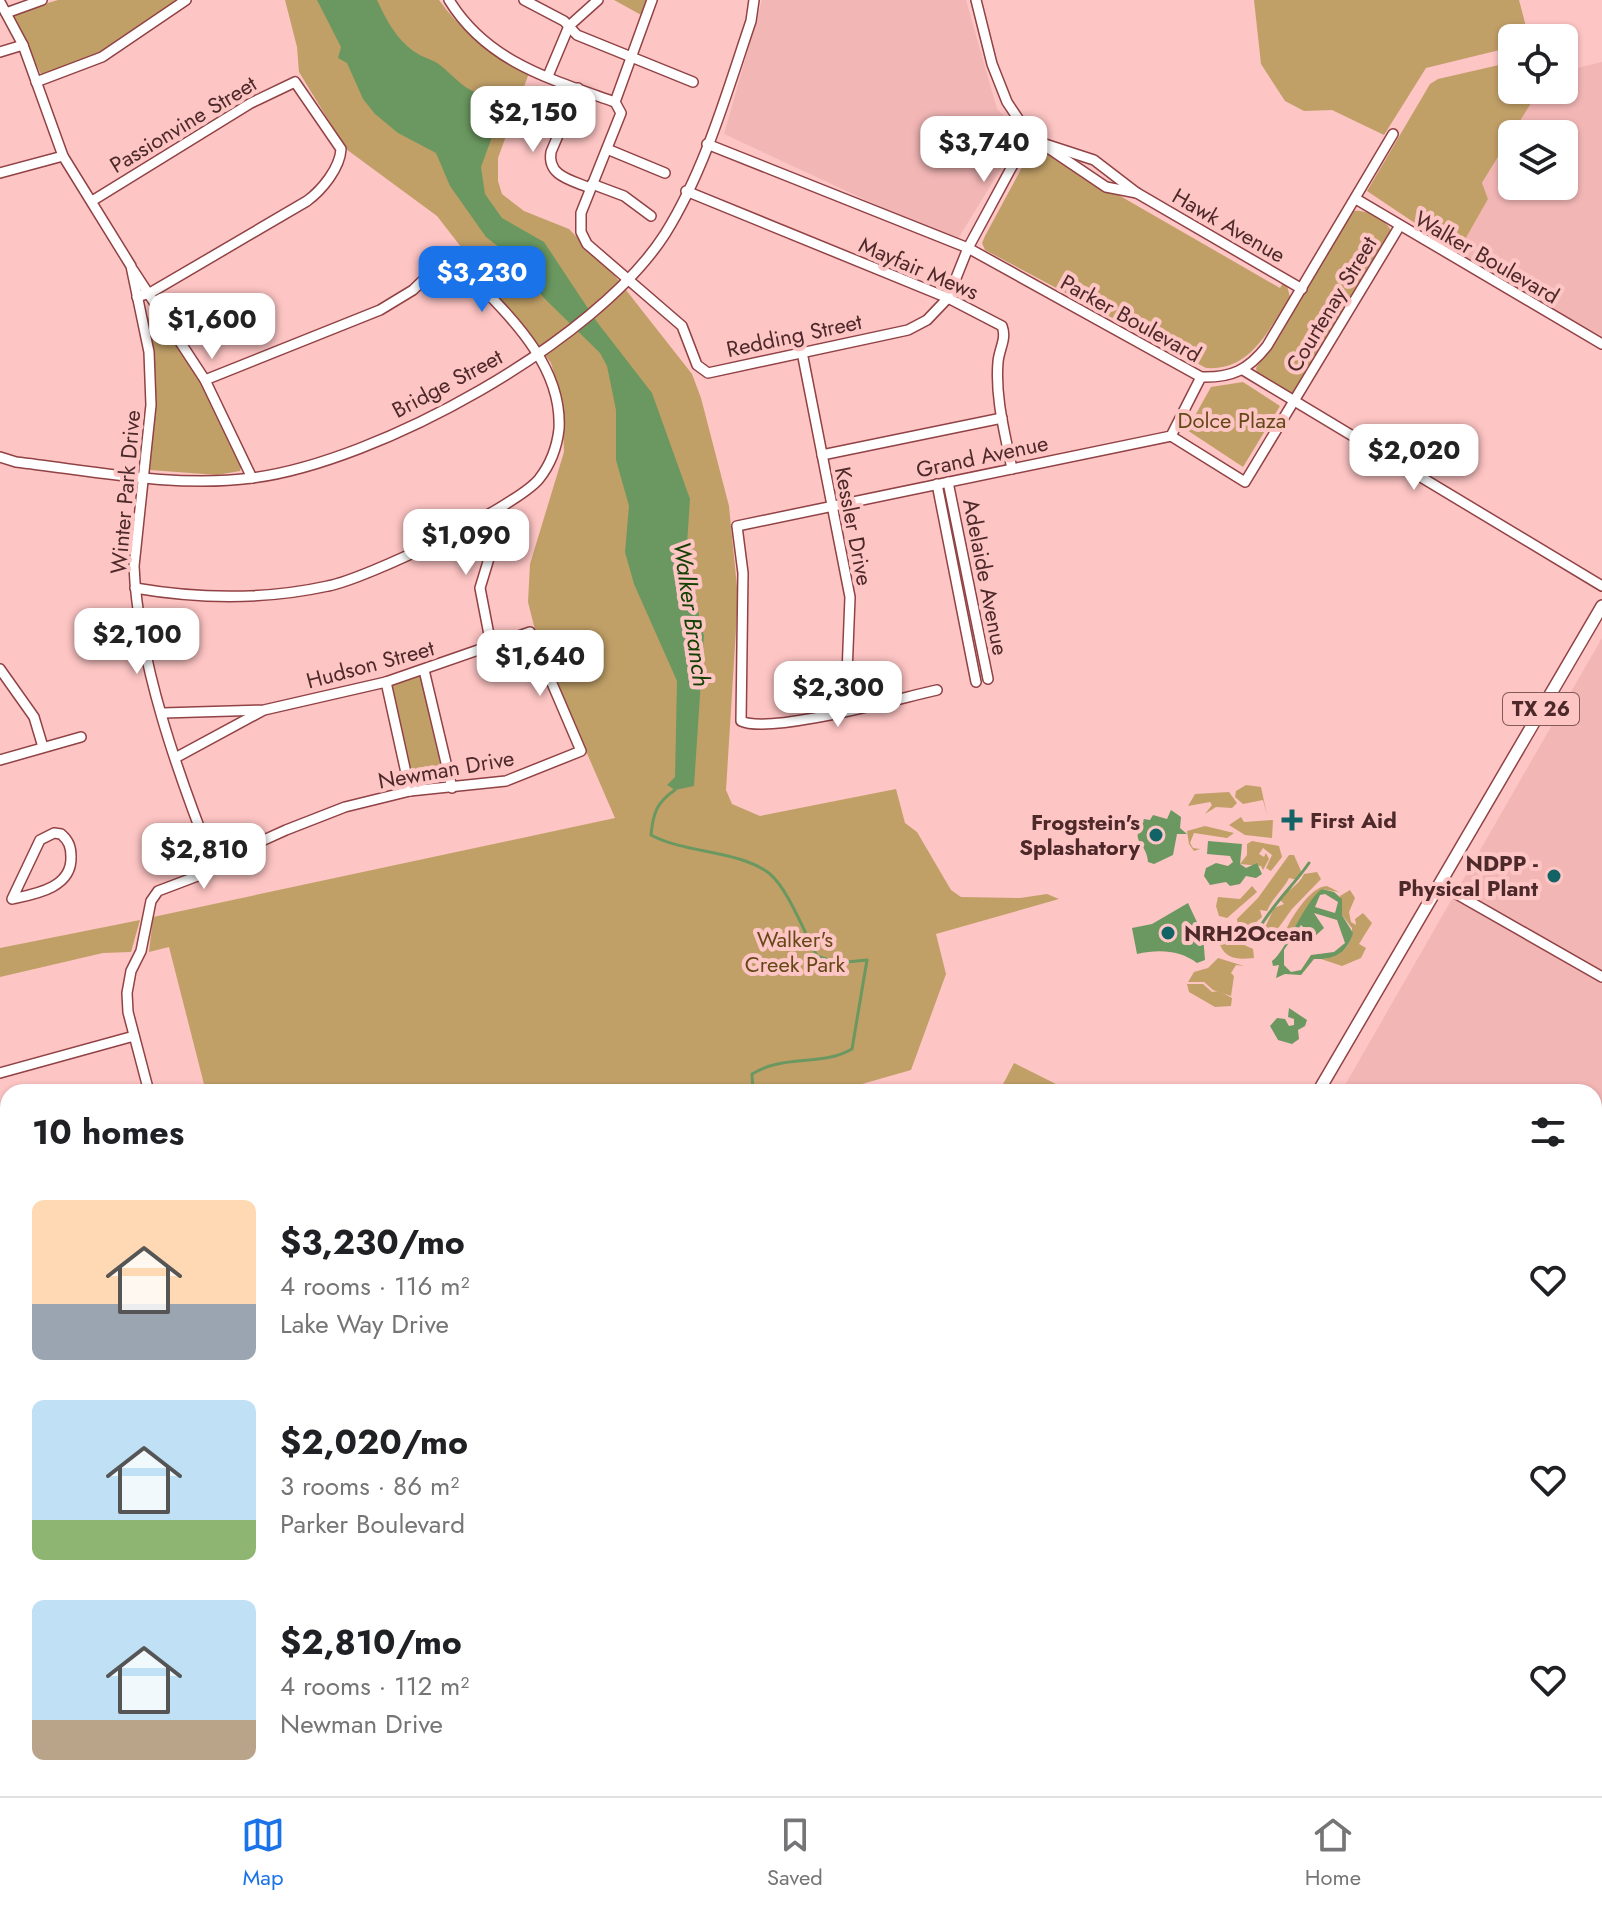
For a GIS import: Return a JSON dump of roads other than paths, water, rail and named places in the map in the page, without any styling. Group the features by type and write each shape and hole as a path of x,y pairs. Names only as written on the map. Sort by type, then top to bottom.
{"main road":[{"name":"TX 26","path":"1323,1084 1602,606"}],"street":[{"path":"6,13 42,0"},
{"path":"36,82 102,57 186,0"},
{"path":"449,0 485,44 504,57 615,102 621,113 580,219 584,239 629,280"},
{"path":"524,0 569,26 577,35 693,82"},
{"path":"548,76 569,26 598,0"},
{"path":"615,102 652,0"},
{"name":"Bridge Street","path":"0,457 16,462 145,477 210,481 252,478 304,467 348,452 434,413 539,353 611,298 665,234 707,144 751,21 754,0"},
{"name":"Hawk Avenue","path":"976,0 992,64 1007,102 1029,135 1045,144 1094,160 1137,193 1302,289"},
{"name":"Winter Park Drive","path":"0,2 23,45 63,156 131,266 150,363 145,477 134,566 135,588 163,713 213,863"},
{"path":"0,52 23,45"},
{"name":"Passionvine Street","path":"92,201 251,103 295,82 341,149 341,158 317,193 150,293"},
{"path":"578,88 549,159 556,173 624,196 651,216"},
{"path":"1393,134 1267,346 1243,370 1602,586"},
{"name":"Redding Street","path":"629,280 682,326 697,365 708,373 908,330 927,320 948,298 968,248 1029,135"},
{"name":"Parker Boulevard","path":"707,144 968,248 1201,377 1220,378 1243,370"},
{"name":"Hawk Avenue","path":"1045,144 1068,164 1106,187 1137,193"},
{"path":"607,149 665,173"},
{"path":"0,173 63,156"},
{"name":"Mayfair Mews","path":"686,191 948,298 985,316 1004,331 996,379 1012,469"},
{"name":"Walker Boulevard","path":"1356,199 1602,344"},
{"name":"Courtenay Street","path":"1171,436 1245,482 1399,227"},
{"path":"135,588 183,596 239,596 331,586 395,561 500,508 538,481 555,452 558,413 550,376 539,353 450,254 413,290 380,310 205,380"},
{"path":"131,266 205,380 252,478"},
{"path":"137,297 150,293"},
{"name":"Kessler Drive","path":"802,352 850,597 847,674 855,708"},
{"path":"1171,436 1201,377"},
{"path":"822,455 1002,418"},
{"name":"Grand Avenue","path":"855,708 750,725 741,721 743,573 737,526 1171,436"},
{"name":"Adelaide Avenue","path":"948,482 988,679"},
{"name":"Adelaide Avenue","path":"937,484 976,682"},
{"path":"491,645 480,588 497,532 500,508"},
{"name":"Hudson Street","path":"163,713 264,710 386,682 530,632 581,751"},
{"path":"0,669 34,717 43,747"},
{"path":"424,670 452,788"},
{"path":"386,682 410,791"},
{"path":"855,708 937,690"},
{"name":"Hudson Street","path":"177,757 264,710"},
{"path":"0,760 81,737"},
{"name":"Newman Drive","path":"147,1084 127,993 131,971 141,951 151,901 158,891 203,874 213,863 345,807 410,791 506,781 581,751"},
{"path":"2,904 46,890 62,880 72,862 70,846 61,834 43,835 12,899"},
{"path":"1439,884 1602,977"},
{"path":"0,1073 134,1036"}],"water":[{"path":"317,0 377,0 393,30 411,49 438,63 471,90 498,98 501,112 481,167 485,194 502,218 544,242 597,322 652,393 690,499 686,560 704,636 694,786 675,790 667,785 675,777 677,681 634,584 625,552 629,506 616,460 616,410 607,366 600,353 545,299 504,251 486,237 450,186 436,153 398,133 363,99 347,63 338,58 341,47"},
{"name":"Frogstein's Splashatory","path":"1171,810 1181,817 1180,828 1187,834 1177,834 1173,855 1154,864 1148,862 1138,838 1140,827 1144,819 1150,820 1153,815 1167,819"},
{"path":"1208,841 1242,844 1240,864 1246,868 1257,863 1262,874 1256,878 1246,876 1240,884 1230,886 1226,882 1210,885 1204,876 1206,868 1216,863 1228,866 1233,862 1230,856 1207,854"},
{"path":"1322,889 1334,892 1342,899 1342,915 1353,933 1350,940 1339,954 1314,959 1301,975 1285,974 1276,978 1279,965 1273,966 1272,961","holes":["1325,894 1338,902 1335,913 1315,907 1320,895","1314,913 1337,920 1345,943 1334,952 1311,955 1301,970 1291,972 1284,965 1284,950 1301,925 1314,937 1324,928"]},
{"name":"NRH2Ocean","path":"1188,903 1203,935 1205,960 1197,963 1184,955 1169,952 1137,954 1132,928 1152,924"},
{"path":"1289,1008 1307,1020 1305,1026 1298,1030 1299,1039 1292,1044 1278,1040 1270,1026 1277,1018 1285,1019 1289,1026 1294,1025 1294,1019 1288,1017"}],"waterway":[{"name":"Walker Branch","path":"675,790 657,809 651,835 680,846 758,866 770,874 783,890 817,956 837,963 867,960 852,1049 828,1058 764,1068 752,1074 753,1084"},
{"path":"1260,927 1309,863"}],"place":[{"name":"First Aid","path":"1292,820"},
{"name":"Frogstein's Splashatory","path":"1156,835"},
{"name":"NDPP - Physical Plant","path":"1554,876"},
{"name":"NRH2Ocean","path":"1168,933"}],"park label":[{"name":"Dolce Plaza","path":"1232,420"},
{"name":"Walker's Creek Park","path":"795,952"}]}
